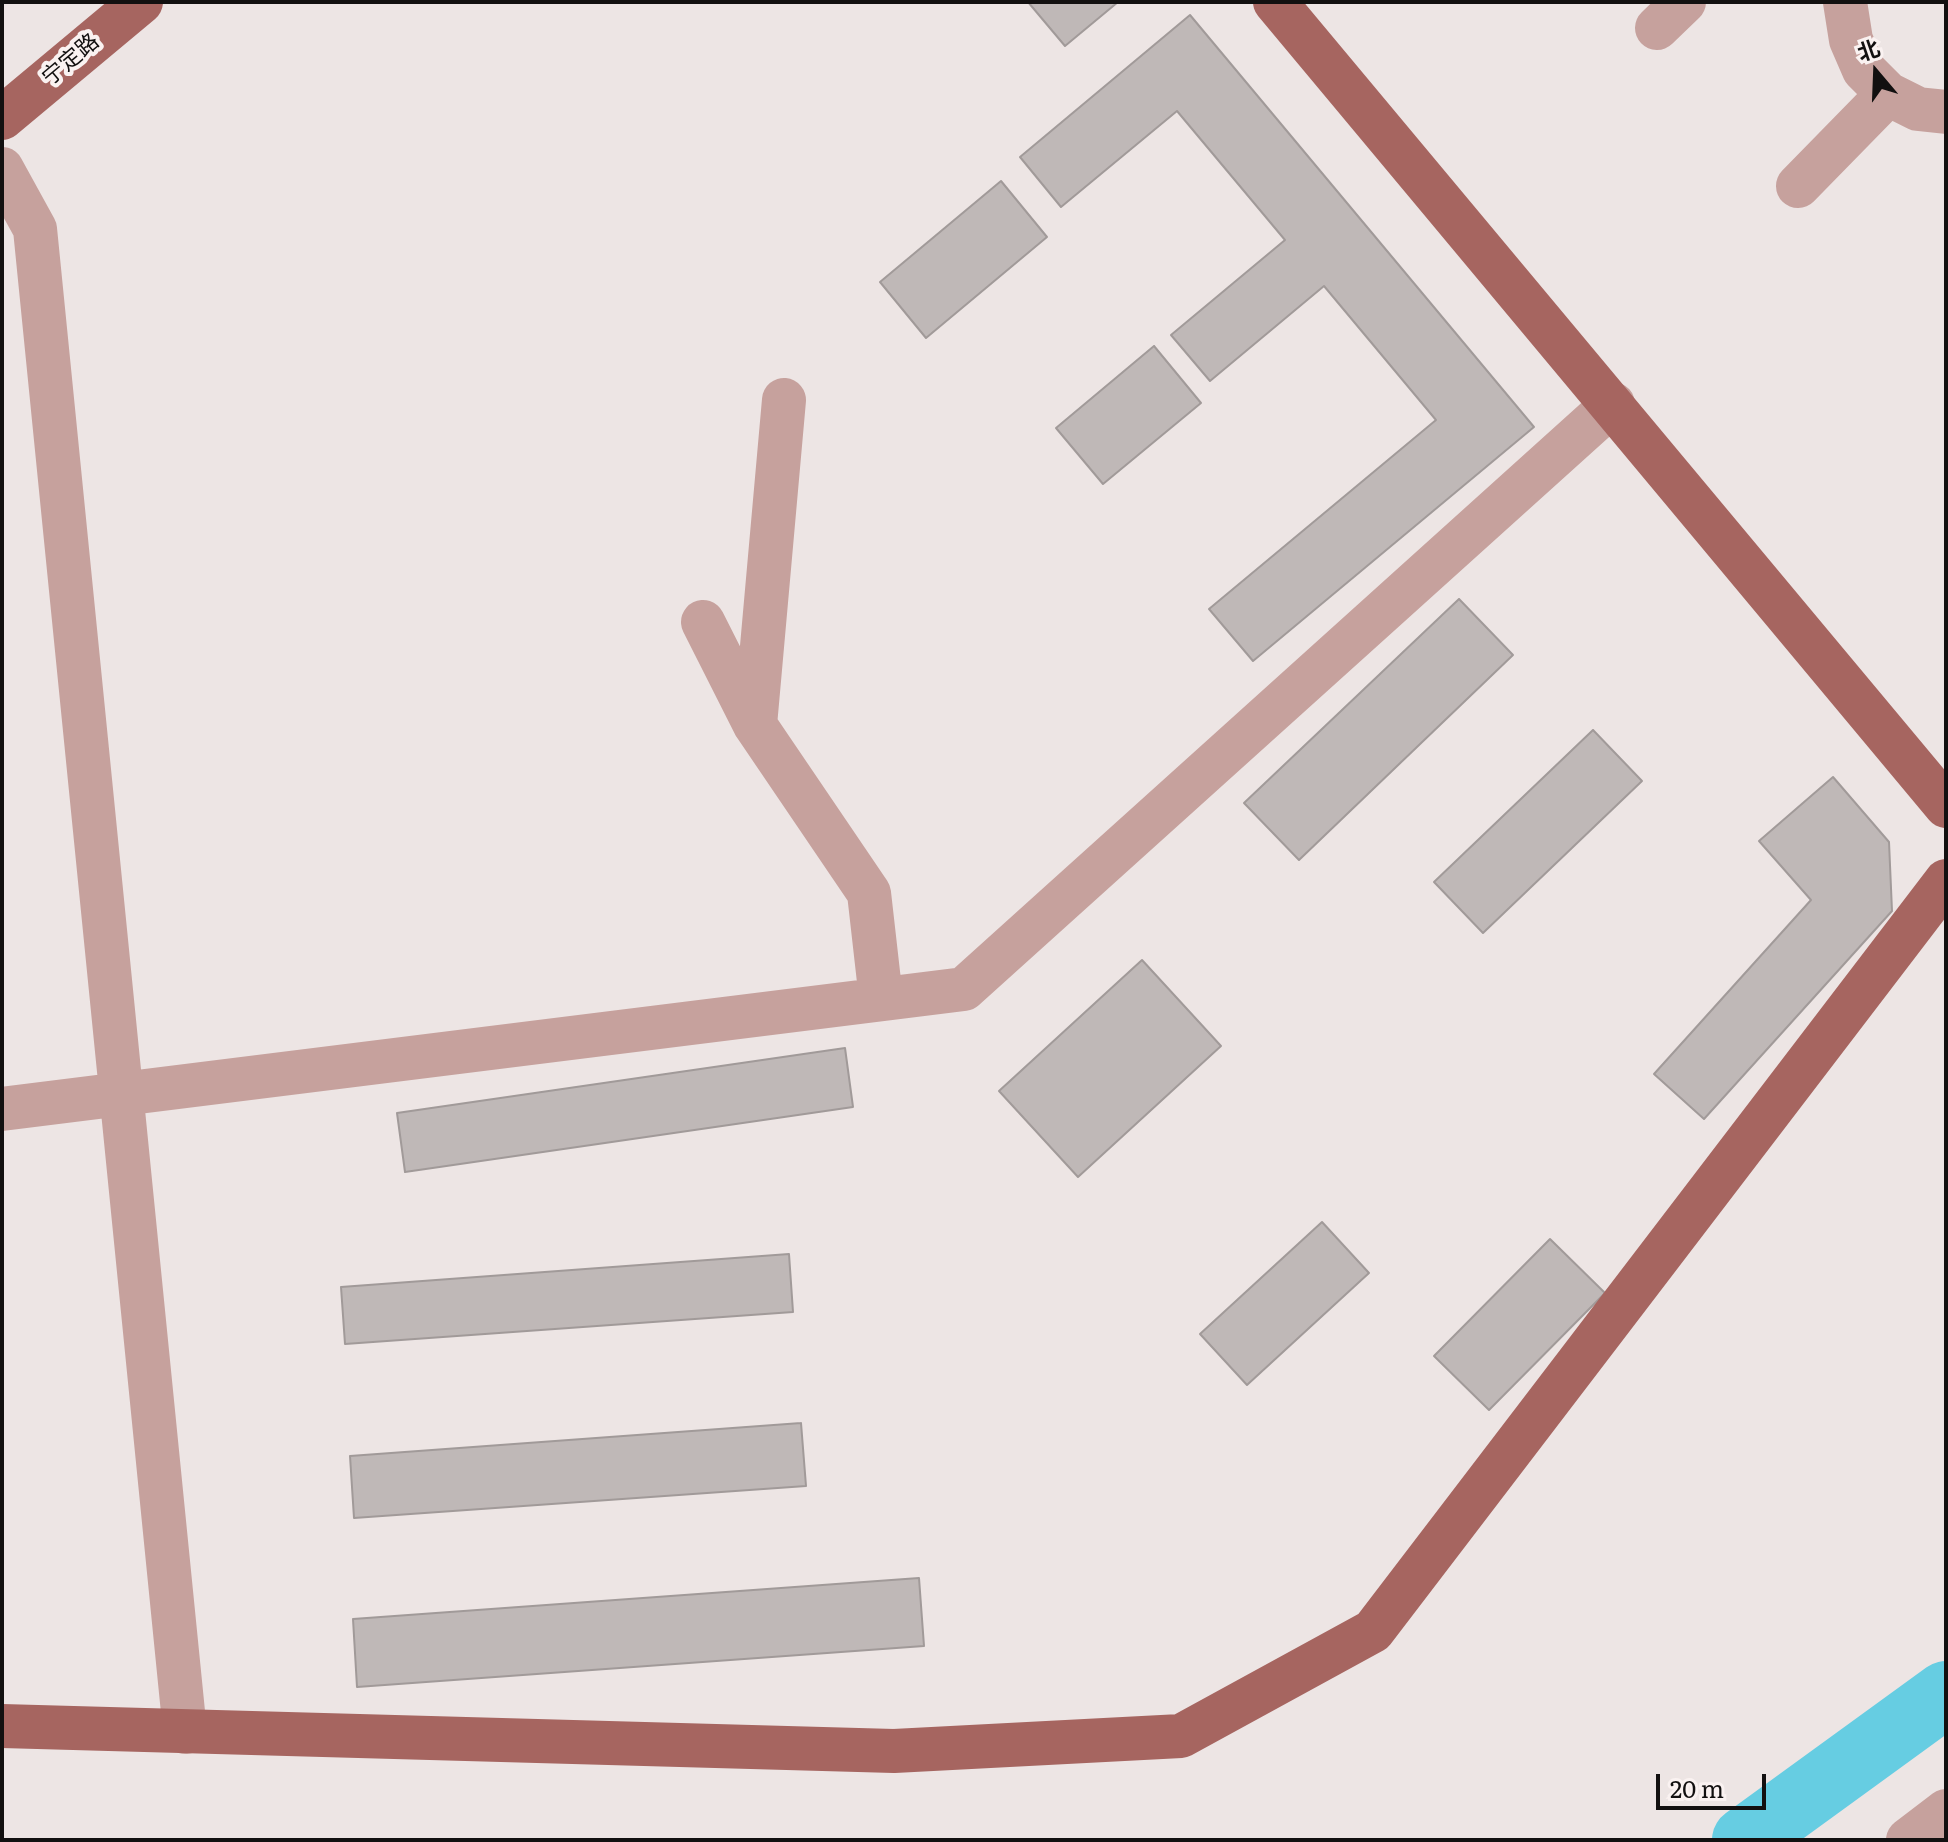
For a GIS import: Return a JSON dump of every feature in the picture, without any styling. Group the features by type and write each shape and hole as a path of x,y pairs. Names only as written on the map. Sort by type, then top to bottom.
{"main road":[{"name":"宁定路","path":"2,118 141,2"},
{"path":"1275,2 1942,791"},
{"path":"2,1726 894,1751 1181,1736 1373,1631 1946,881"}],"street":[{"path":"1845,2 1851,40 1864,70 1888,94 1918,109 1946,112"},
{"path":"1798,186 1888,94"},
{"path":"2,169 35,229 185,1732"},
{"path":"755,725 784,400"},
{"path":"2,1109 964,989 1613,404"},
{"path":"703,622 755,725 869,893 881,999"},
{"path":"1908,1840 1946,1811"}],"building":[{"path":"1028,2 1118,2 1065,46"},
{"path":"1190,15 1534,427 1253,661 1209,609 1436,420 1324,286 1210,381 1171,335 1285,240 1177,111 1061,207 1020,157"},
{"path":"1001,181 1047,237 926,338 880,282"},
{"path":"1154,346 1201,403 1103,484 1056,428"},
{"path":"1459,599 1513,655 1299,860 1244,803"},
{"path":"1593,730 1642,781 1483,933 1434,882"},
{"path":"1833,777 1889,842 1892,911 1704,1119 1654,1074 1811,900 1759,841"},
{"path":"1142,960 1221,1046 1078,1177 999,1091"},
{"path":"845,1048 853,1107 405,1172 397,1113"},
{"path":"1322,1222 1369,1273 1247,1385 1200,1334"},
{"path":"1550,1239 1605,1293 1489,1410 1434,1356"},
{"path":"789,1254 793,1312 345,1344 341,1287"},
{"path":"801,1423 806,1486 354,1518 350,1456"},
{"path":"919,1578 924,1646 357,1687 353,1619"}],"waterway":[{"path":"1745,1840 1946,1694"}]}
